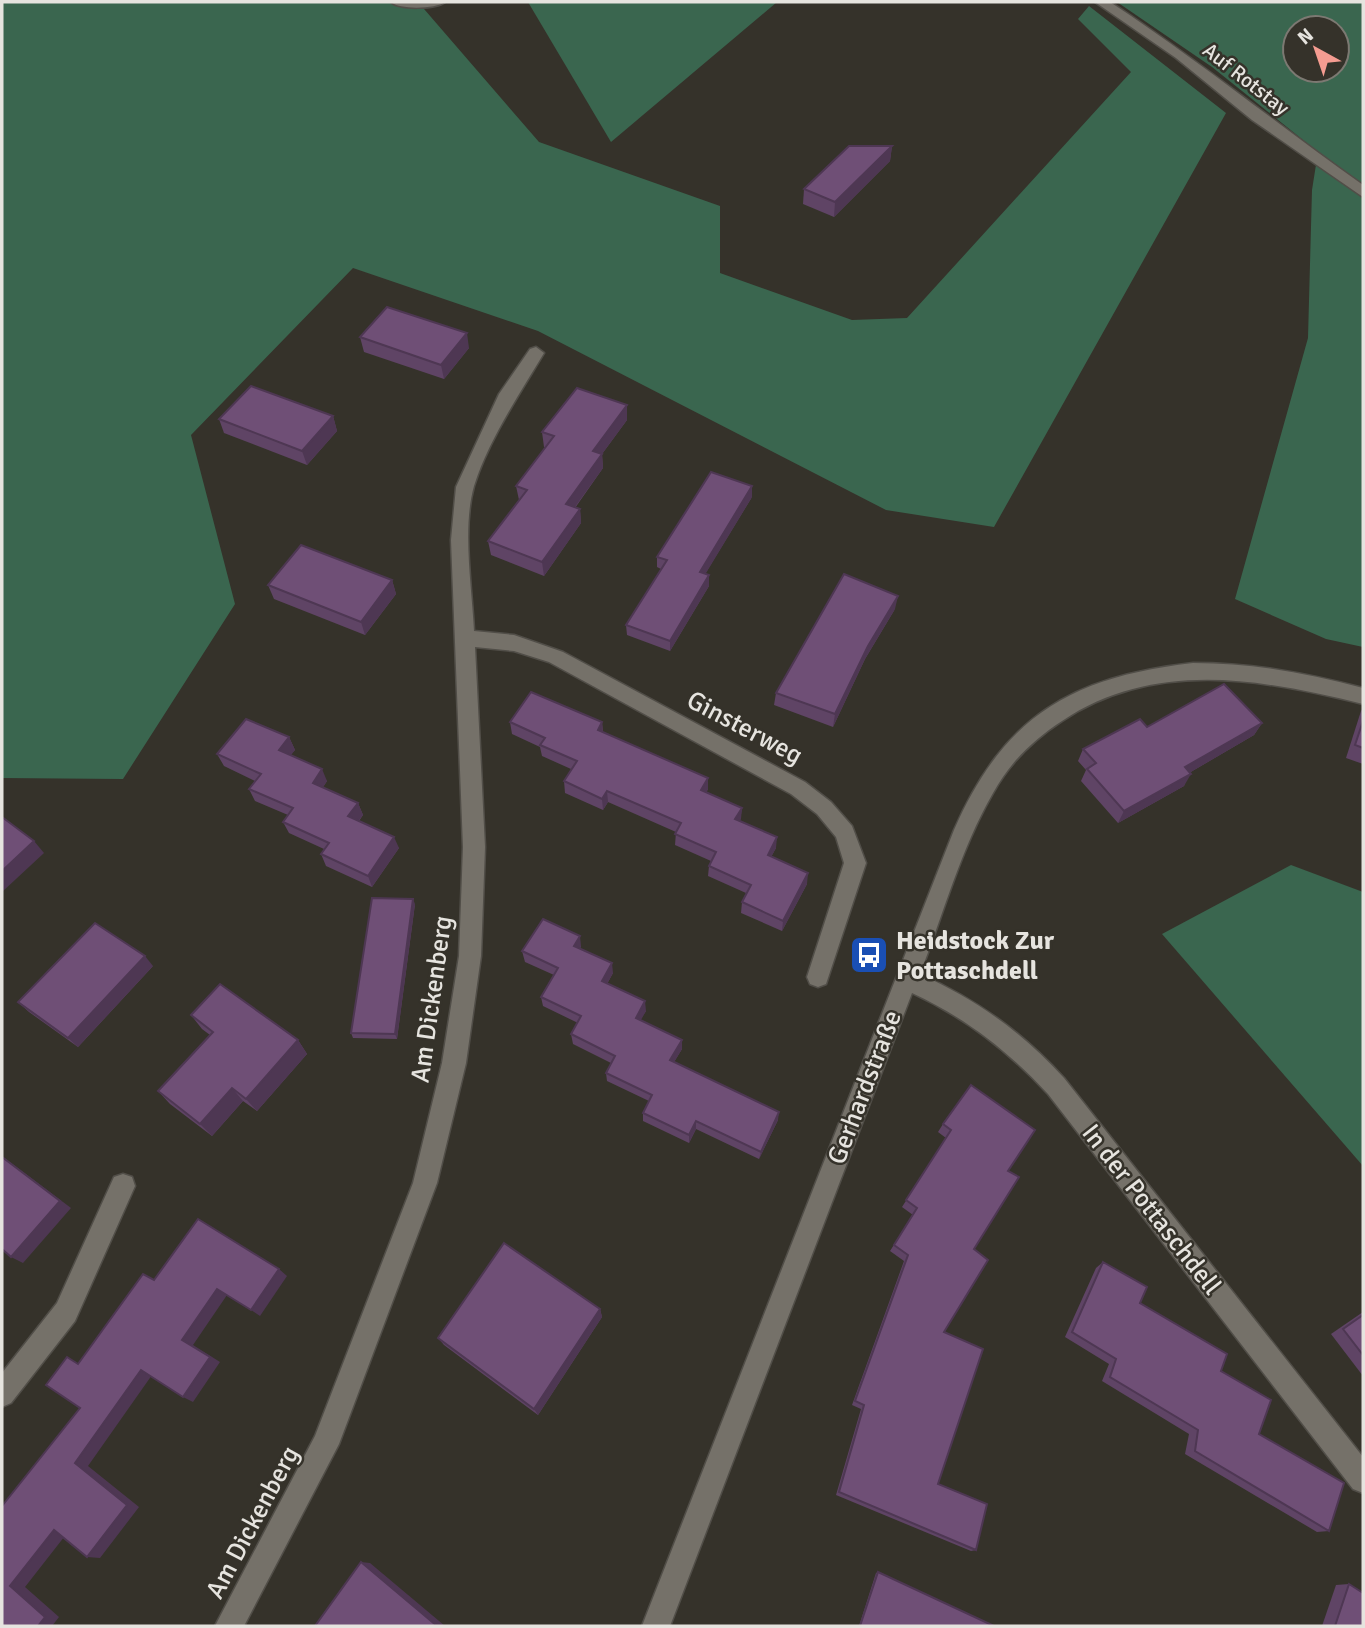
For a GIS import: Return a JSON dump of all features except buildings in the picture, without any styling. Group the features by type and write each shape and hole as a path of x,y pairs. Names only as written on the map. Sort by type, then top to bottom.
{"street":[{"path":"397,2 438,2"},
{"name":"Auf Rotstay","path":"1101,2 1181,55 1257,117 1363,192"},
{"name":"Am Dickenberg","path":"229,1626 326,1444 425,1183 454,1063 470,956 474,846 460,540 465,487 508,394 536,353"},
{"name":"Ginsterweg","path":"464,638 514,643 556,657 798,788 824,808 845,832 855,863 818,976"},
{"name":"Gerhardstraße","path":"656,1626 969,818 986,783 1031,730 1067,705 1107,686 1151,674 1196,669 1253,671 1302,679 1363,696"},
{"name":"In der Pottaschdell","path":"906,979 998,1028 1040,1068 1363,1479"},
{"path":"2,1394 66,1311 122,1186"}],"green space":[{"path":"2,2 418,2 539,142 720,206 720,273 852,320 907,318 1131,72 1078,19 1089,6 1226,113 994,527 886,510 538,331 353,268 191,435 235,604 123,779 2,778"},
{"path":"528,2 777,2 611,142"},
{"path":"1117,2 1363,2 1363,647 1326,639 1235,599 1308,338 1312,190 1318,152 1212,67"},
{"path":"1291,865 1363,892 1363,1166 1162,934"}],"place":[{"name":"Heidstock Zur Pottaschdell","path":"869,955"}]}
